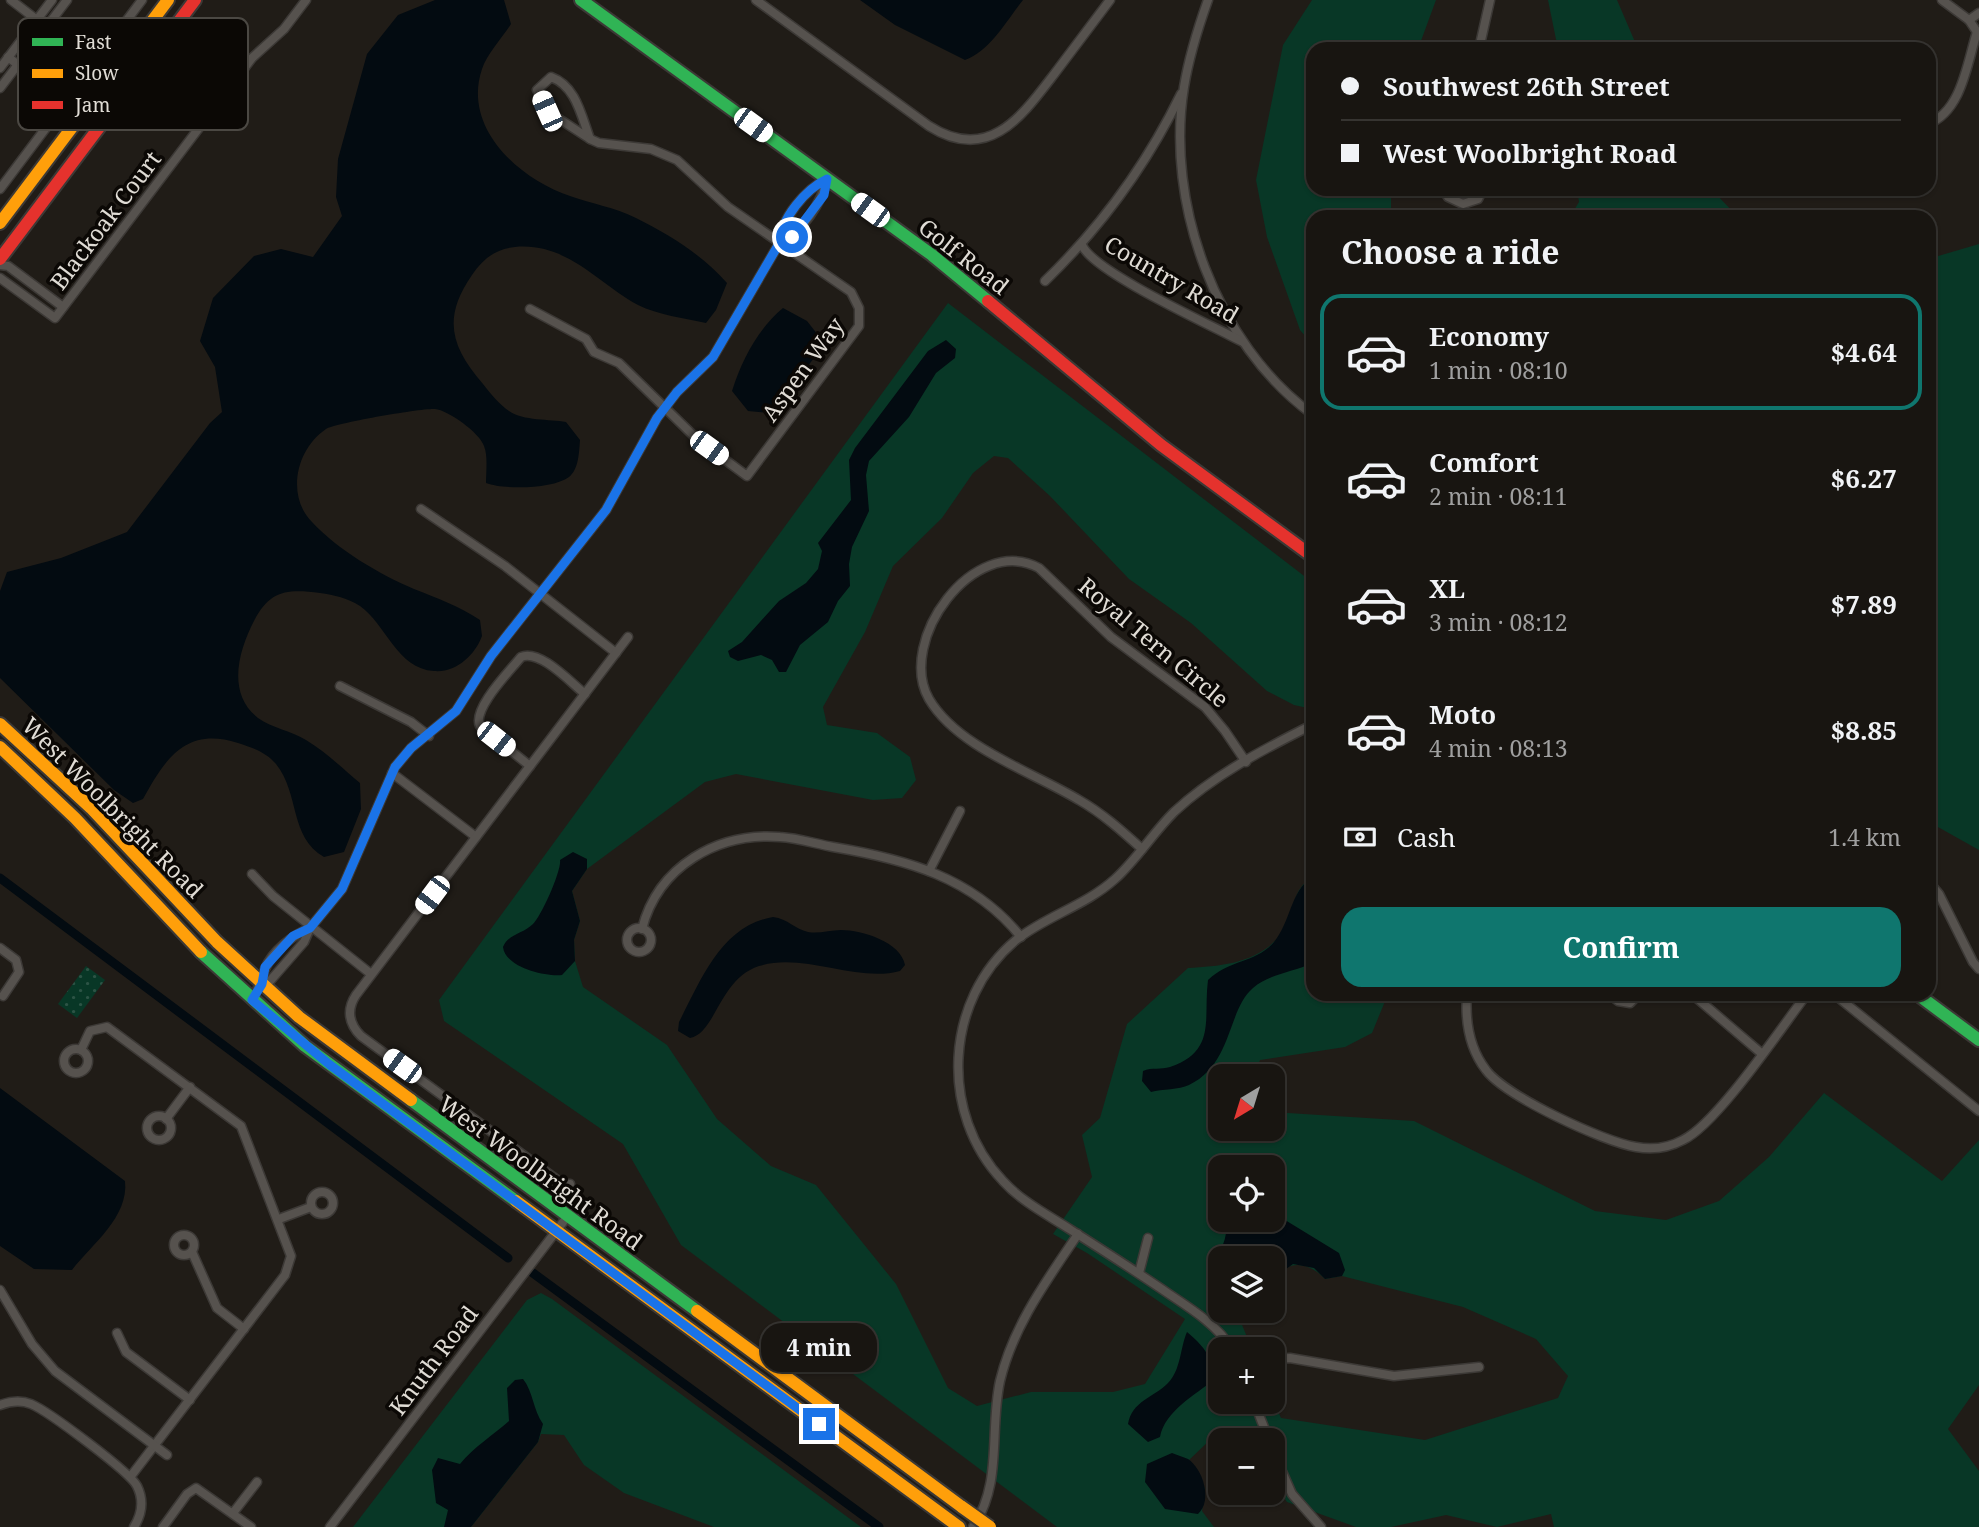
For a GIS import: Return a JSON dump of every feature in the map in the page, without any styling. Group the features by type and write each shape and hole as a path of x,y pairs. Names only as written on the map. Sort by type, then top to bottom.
{"main road":[{"path":"154,18 168,0"},
{"path":"181,18 195,0"},
{"name":"Golf Road","path":"581,0 950,270 1161,445 1306,552"},
{"path":"0,223 70,130"},
{"path":"0,259 97,130"},
{"name":"West Woolbright Road","path":"0,724 79,796 207,933 338,1049 989,1527"},
{"name":"West Woolbright Road","path":"0,747 75,818 183,934 252,1000 330,1065 955,1524"},
{"path":"1926,1001 1979,1040"}],"street":[{"path":"11,0 34,18"},
{"path":"38,18 52,0"},
{"path":"53,18 67,0"},
{"path":"129,18 142,0"},
{"name":"Blackoak Court","path":"248,63 284,29 306,0"},
{"path":"756,0 936,130 971,139 992,135 1017,120 1110,0"},
{"path":"1045,281 1082,245 1138,172 1158,140 1183,89 1208,0"},
{"path":"1481,42 1490,0"},
{"path":"1936,121 1953,104 1978,33 1969,20 1942,0"},
{"path":"1969,20 1979,13"},
{"path":"0,68 18,44"},
{"path":"0,88 18,65 8,57"},
{"path":"590,139 571,91 562,81 551,77 537,90 547,111 590,139 599,143 651,149 677,160 728,207 780,242"},
{"name":"Country Road","path":"1183,89 1182,158 1189,212 1214,288 1245,344 1262,366 1306,408"},
{"path":"0,189 45,130"},
{"name":"Blackoak Court","path":"0,265 8,266 63,307 197,130"},
{"path":"780,242 792,237 824,195 827,179"},
{"path":"262,984 270,981 304,942 310,928 334,901 352,871 392,773 402,757 456,711 491,656 606,510 665,407 713,357 780,242 780,230 812,186 827,179"},
{"path":"1447,196 1463,204 1480,196"},
{"name":"Aspen Way","path":"665,407 697,439 747,476 859,326 859,308 851,292 780,242"},
{"name":"Country Road","path":"1082,245 1085,251 1110,270 1245,344"},
{"path":"0,278 55,318 63,307"},
{"path":"21,293 30,282"},
{"path":"530,309 586,339 594,352 618,363 665,407"},
{"path":"421,509 495,559 616,653"},
{"name":"Royal Tern Circle","path":"1142,849 1082,801 988,751 946,719 928,698 921,669 928,636 943,607 968,579 990,564 1003,561 1016,560 1039,568 1111,637 1205,707 1246,762"},
{"path":"570,1185 564,1185 356,1032 350,1020 350,1007 371,974 628,637"},
{"path":"530,766 480,726 480,709 521,657 526,655 538,658 585,694"},
{"path":"340,686 411,722 429,736"},
{"path":"1221,1337 1202,1316 1029,1204 1003,1181 975,1142 961,1106 957,1057 968,1007 986,973 1021,936 1093,896 1131,864 1192,796 1216,778 1306,728"},
{"path":"392,773 476,837"},
{"path":"929,871 960,811"},
{"path":"642,929 656,894 677,868 710,847 731,841 781,837 885,857 929,871 983,898 1004,916 1021,936"},
{"path":"252,874 272,896 310,928 371,974"},
{"path":"1936,890 1979,969"},
{"path":"252,1000 262,984 265,967 293,936 310,928"},
{"path":"0,948 16,960 19,972 4,996"},
{"path":"1467,1001 1471,1043 1480,1062 1496,1082 1525,1101 1632,1147 1670,1146 1692,1135 1707,1123 1802,1001"},
{"path":"1700,1001 1761,1053"},
{"path":"1843,1001 1979,1111"},
{"path":"81,1050 90,1031 101,1027 112,1030 245,1131 290,1249 289,1269 131,1476"},
{"path":"166,1119 190,1087"},
{"path":"279,1219 312,1207"},
{"name":"Knuth Road","path":"330,1527 567,1217"},
{"path":"973,1527 983,1513 992,1486 996,1418 1007,1358 1025,1315 1078,1234"},
{"path":"1139,1273 1148,1238"},
{"path":"192,1252 217,1308 244,1329"},
{"path":"0,1290 32,1344 55,1371 167,1455"},
{"path":"117,1333 126,1352 190,1400"},
{"path":"1285,1358 1394,1376 1479,1367"},
{"path":"0,1405 15,1401 34,1406 131,1476 139,1489 142,1503 134,1527"},
{"path":"1285,1478 1292,1494 1321,1527"},
{"path":"233,1513 257,1482"},
{"path":"163,1527 187,1494 196,1488 251,1527"}],"green space":[{"path":"1312,0 1436,0 1421,42 1306,42 1306,196 1391,196 1391,210 1306,210 1306,337 1300,330 1267,237 1256,180 1283,45"},
{"path":"1548,0 1617,0 1635,42 1557,42"},
{"path":"1578,196 1718,196 1731,210 1574,210 1579,202"},
{"path":"1979,244 1979,850 1936,826 1936,257"},
{"path":"948,303 1306,577 1306,708 1294,705 1267,691 1191,623 1129,579 1050,496 1008,458 994,456 973,473 942,518 893,566 865,632 823,707 827,725 877,733 910,757 916,780 902,798 873,800 736,774 705,782 587,869 572,891 580,921 574,940 575,961 583,987 667,1045 717,1119 771,1166 816,1185 896,1284 948,1388 977,1406 1031,1392 1113,1392 1145,1384 1185,1319 1087,1253 1053,1234 1092,1177 1082,1135 1100,1118 1127,1024 1188,968 1233,963 1261,952 1272,944 1282,932 1299,890 1306,882 1306,1001 1385,1001 1372,1033 1345,1047 1260,1060 1258,1064 1208,1064 1208,1141 1285,1141 1285,1113 1414,1121 1595,1211 1666,1220 1719,1201 1769,1157 1824,1093 1942,1181 1979,1140 1979,1385 1948,1429 1979,1471 1979,1527 1554,1527 1551,1514 1497,1527 1446,1515 1391,1527 1356,1527 1287,1502 1285,1428 1208,1428 1208,1442 1189,1460 1205,1489 1202,1511 1214,1527 1057,1527 681,1245 623,1144 444,1021 439,1000","holes":["1208,1246 1285,1246 1285,1268 1305,1266 1325,1279 1342,1276 1463,1307 1536,1339 1568,1376 1558,1398 1425,1440 1281,1418 1279,1414 1208,1414 1208,1337 1247,1337 1241,1323 1208,1323"]},
{"path":"86,966 105,980 77,1018 58,1004"},
{"path":"541,1293 861,1527 714,1527 624,1493 584,1465 564,1435 541,1434 538,1442 471,1527 353,1527 527,1300"}],"shaded area":[{"path":"435,0 504,0 511,24 484,63 478,91 480,111 488,131 514,164 551,188 628,214 661,231 696,254 727,283 716,310 706,323 663,314 638,305 581,266 551,251 534,247 501,250 476,269 457,305 454,332 458,345 472,370 506,408 522,417 566,422 580,440 575,470 562,481 529,487 505,487 486,483 486,454 481,441 463,423 448,413 435,409 379,416 333,426 326,429 307,448 298,473 297,486 304,511 312,522 346,552 373,569 456,606 480,620 482,636 475,650 464,661 450,669 434,671 410,663 369,614 346,599 320,593 289,592 273,597 260,611 244,645 238,671 242,696 248,708 258,718 313,745 360,783 361,809 344,852 324,857 305,838 289,788 276,764 264,753 238,743 204,739 191,743 169,759 143,799 133,803 114,790 0,678 0,591 7,572 61,558 127,532 210,423 222,412 215,367 200,341 213,298 254,256 281,249 313,257 342,216 336,197 338,159 367,54 398,15"},
{"path":"860,0 1023,0 990,42 965,60 895,25"},
{"path":"783,308 807,321 825,344 771,413 748,411 732,391 736,379 759,335"},
{"path":"946,340 956,349 955,358 936,373 909,417 869,461 866,475 869,511 852,547 849,564 850,586 838,601 828,622 800,645 786,672 779,672 772,660 761,655 738,661 730,657 728,651 742,642 779,601 806,583 818,569 822,551 818,543 851,500 849,460 855,448 928,351"},
{"path":"573,852 587,859 587,869 572,891 580,921 574,940 575,961 562,975 527,969 511,960 503,947 508,939 537,920 554,883 560,860"},
{"path":"1306,882 1306,965 1266,979 1253,988 1238,1009 1222,1051 1214,1064 1208,1064 1208,1071 1203,1076 1185,1087 1151,1092 1142,1081 1143,1071 1167,1068 1185,1060 1201,1043 1205,1032 1208,980 1225,968 1267,949 1280,934 1299,891"},
{"path":"773,917 808,932 841,930 869,935 889,944 902,957 905,965 900,971 883,974 794,963 759,966 735,982 699,1034 690,1038 678,1031 679,1022 696,989 726,943 755,922"},
{"path":"0,1088 125,1181 125,1194 115,1218 72,1270 34,1269 0,1246"},
{"path":"1285,1220 1339,1253 1345,1270 1342,1276 1325,1279 1314,1268 1293,1264 1285,1270 1285,1246 1222,1246 1226,1232 1285,1232"},
{"path":"1187,1332 1207,1353 1208,1384 1174,1411 1160,1437 1148,1442 1128,1424 1130,1416 1138,1405 1172,1378"},
{"path":"523,1379 543,1424 538,1442 471,1527 444,1527 448,1510 436,1503 432,1470 438,1458 460,1464 509,1421 507,1388 515,1380"},
{"path":"1172,1453 1188,1459 1202,1477 1205,1501 1198,1514 1165,1509 1145,1482 1147,1464"}],"waterway":[{"path":"0,878 508,1258"},
{"path":"533,1273 879,1527"}],"traffic: fast":[{"path":"581,0 932,255 988,301"},
{"path":"201,952 305,1046 516,1201"},
{"path":"1926,1001 1979,1040"},
{"path":"411,1100 697,1311"}],"traffic: slow":[{"path":"154,18 168,0"},
{"path":"0,223 70,130"},
{"path":"0,724 91,808 217,942 299,1017 411,1100"},
{"path":"0,747 75,818 201,952"},
{"path":"516,1201 959,1527"},
{"path":"697,1311 962,1507"},
{"path":"962,1507 990,1527"}],"traffic: jam":[{"path":"181,18 195,0"},
{"path":"0,259 97,130"},
{"path":"988,301 1161,445 1306,552"}],"route":[{"path":"792,237 824,195 827,179 812,186 780,230 780,242 751,288 723,341 713,357 677,392 657,418 606,510 491,656 456,711 442,726 402,757 395,767 342,889 310,928 293,936 265,967 262,984 252,1000 330,1065 819,1424"}]}
